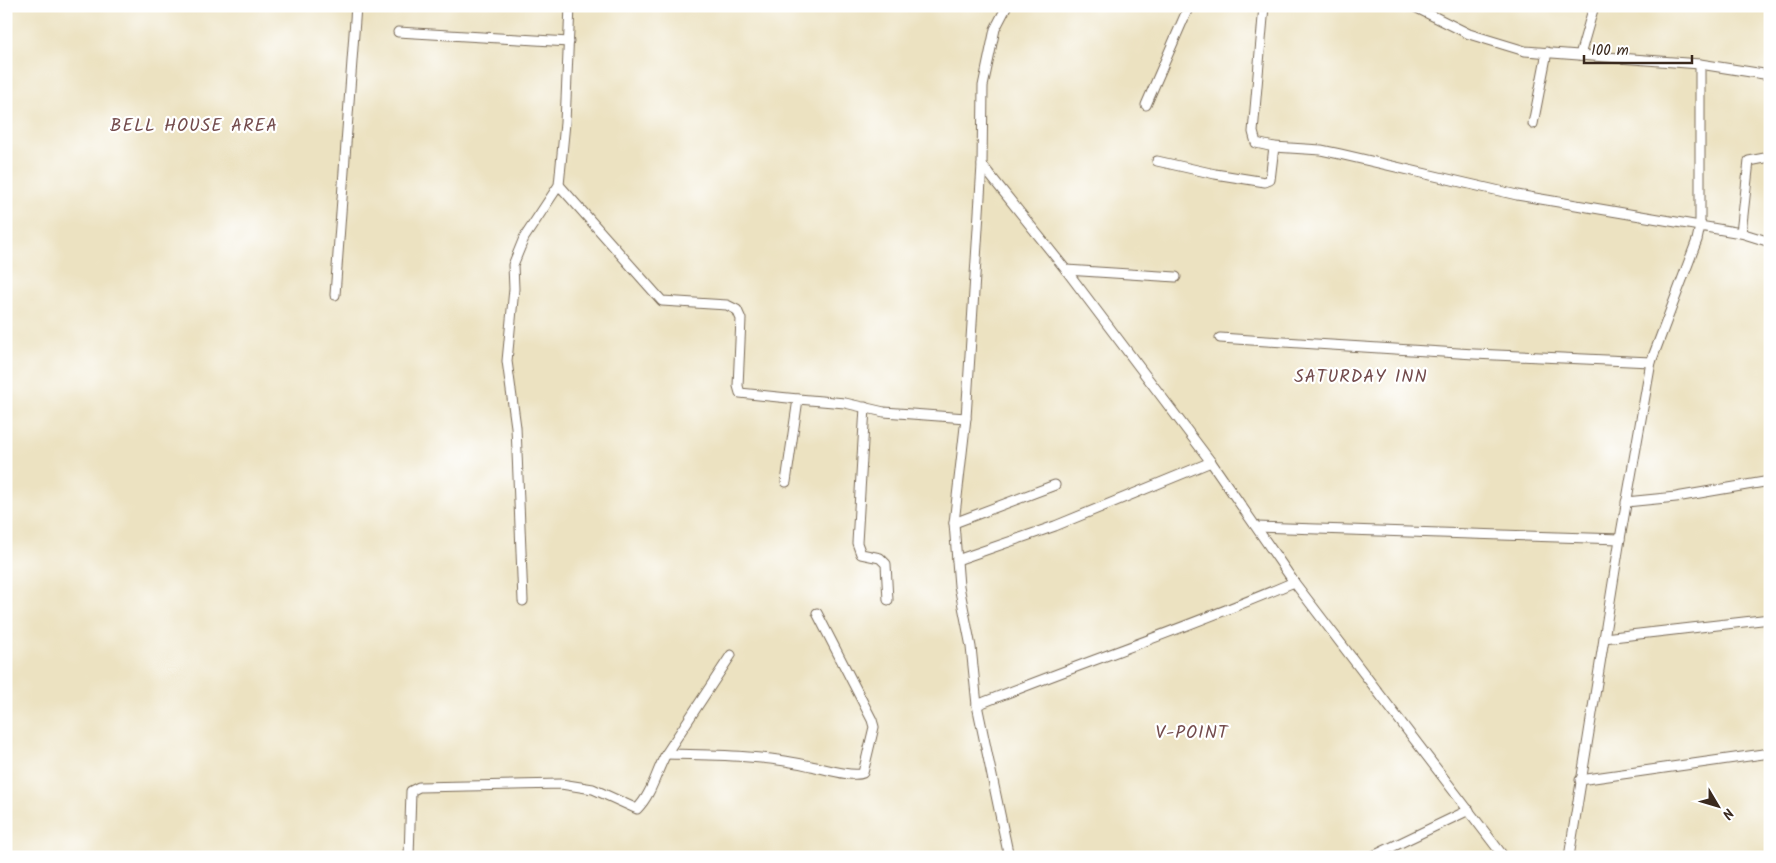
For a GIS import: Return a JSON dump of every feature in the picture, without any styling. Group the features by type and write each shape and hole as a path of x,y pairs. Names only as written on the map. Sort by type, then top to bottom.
{"street":[{"path":"335,295 356,6"},
{"path":"524,601 516,427 507,361 514,289 514,265 524,238 559,185 570,6"},
{"path":"1007,6 995,29 983,86 982,165 966,418 954,523 957,560 977,705 1009,857"},
{"path":"1146,105 1189,6"},
{"path":"1264,6 1253,132 1256,143 1274,147 1321,150 1517,195 1741,233 1770,242"},
{"path":"1413,6 1449,25 1485,39 1525,51 1700,64 1770,75"},
{"path":"1580,55 1594,6"},
{"path":"398,32 569,42"},
{"path":"1533,124 1547,52"},
{"path":"1569,857 1626,502 1651,362 1697,240 1700,226 1700,64"},
{"path":"1157,161 1215,174 1265,182 1270,180 1273,175 1274,147"},
{"path":"1741,233 1749,161 1770,156"},
{"path":"982,165 1066,270 1210,462 1294,582 1470,810 1504,857"},
{"path":"559,185 662,301 726,305 737,310 741,319 738,386 740,393 829,400 884,412 966,418"},
{"path":"1066,270 1176,277"},
{"path":"1220,338 1474,354 1651,362"},
{"path":"786,482 798,399"},
{"path":"865,407 857,543 861,554 880,558 886,564 888,600"},
{"path":"957,560 1055,526 1210,462"},
{"path":"1626,502 1676,497 1770,481"},
{"path":"954,523 1055,485"},
{"path":"1257,527 1620,539"},
{"path":"977,705 1105,655 1226,611 1294,582"},
{"path":"666,754 737,756 805,764 854,775 863,773 874,727 872,720 817,613"},
{"path":"1604,638 1770,619"},
{"path":"409,857 411,791 419,787 561,784 593,789 637,809 647,799 657,770 666,754 731,655"},
{"path":"1580,780 1770,753"},
{"path":"1371,857 1470,810"}],"district":[{"name":"BELL HOUSE AREA","path":"194,125"},
{"name":"SATURDAY INN","path":"1361,376"},
{"name":"V-POINT","path":"1192,732"}]}
